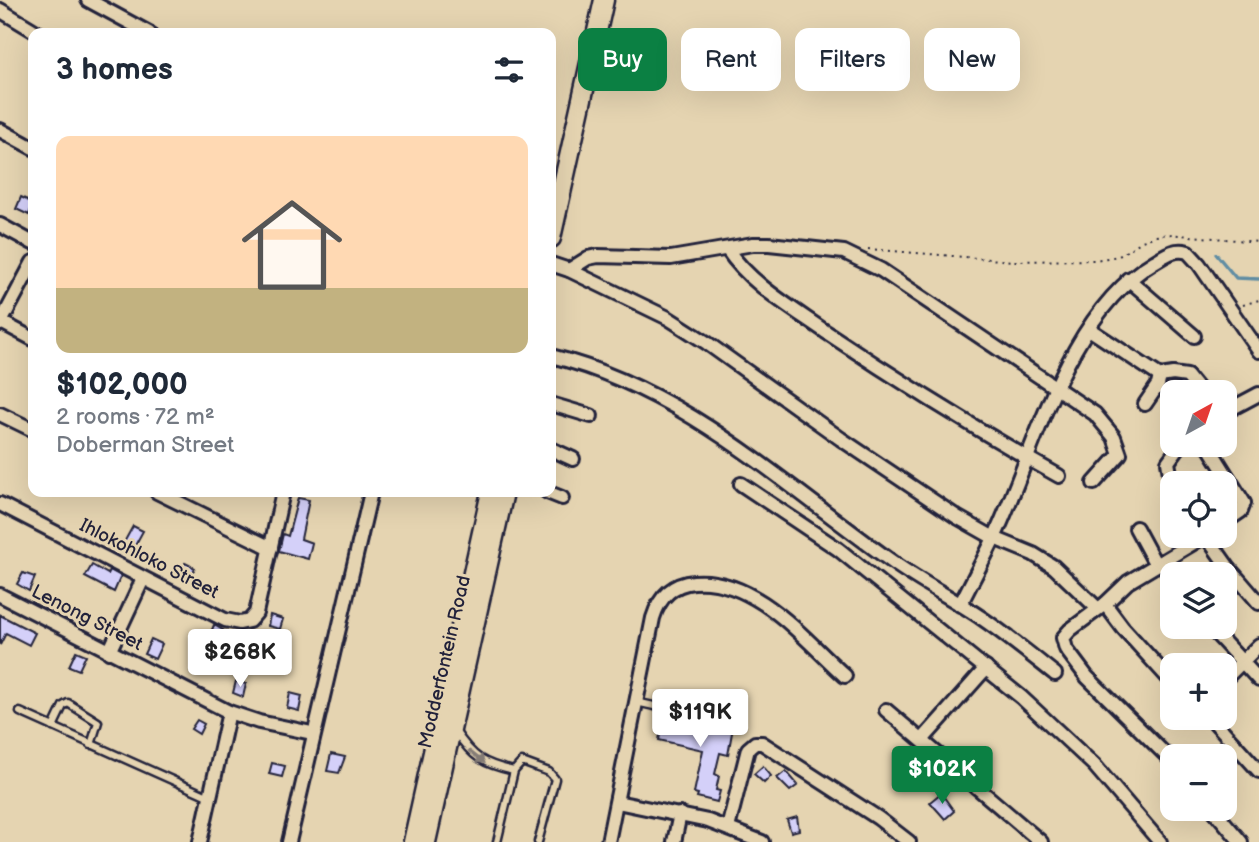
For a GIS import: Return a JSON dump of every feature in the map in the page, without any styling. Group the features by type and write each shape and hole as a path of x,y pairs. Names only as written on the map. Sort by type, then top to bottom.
{"main road":[{"path":"556,216 604,0"},
{"name":"Modderfontein Road","path":"413,842 490,497"},
{"name":"Modderfontein Road","path":"426,842 503,497"}],"street":[{"path":"88,0 140,28"},
{"path":"0,10 30,28"},
{"path":"0,130 28,145"},
{"path":"0,225 28,240"},
{"path":"569,270 588,258 598,256 671,258 754,244 852,254 881,270 1096,414 1109,429 1120,449 1118,458 1094,483"},
{"path":"727,249 749,274 791,308 907,386 1059,476"},
{"path":"961,605 994,538 1057,389 1103,307 1128,279 1173,251 1188,252 1259,352"},
{"path":"556,266 668,318 957,517 1054,567 1101,606 1160,669"},
{"path":"28,271 0,323 28,337"},
{"path":"1128,279 1194,336"},
{"path":"1090,329 1160,376 1183,374 1192,380"},
{"path":"556,358 625,381 672,404 738,446 894,563 961,605 1055,674"},
{"path":"1144,404 1158,385 1160,376"},
{"path":"1237,406 1259,394"},
{"path":"556,406 591,416"},
{"path":"0,414 28,428"},
{"path":"556,451 573,458"},
{"path":"741,484 838,548 1058,729 1094,765 1160,842"},
{"path":"1237,492 1244,503 1237,514"},
{"path":"556,496 562,498"},
{"path":"167,497 271,548 282,497"},
{"path":"289,842 312,733 370,497"},
{"name":"Ihlokohloko Street","path":"0,504 225,620 245,623 256,613 271,548"},
{"path":"1136,528 1159,563"},
{"path":"1160,749 1098,688 1066,649 1063,638 1128,582 1184,548"},
{"path":"1213,548 1259,603"},
{"path":"109,652 143,579"},
{"path":"608,842 653,618 661,599 668,592 686,583 713,582 744,592 774,612 845,676"},
{"name":"Lenong Street","path":"0,595 229,712 259,722 312,733"},
{"path":"1221,639 1259,680"},
{"path":"1237,667 1259,645"},
{"path":"923,739 986,668"},
{"path":"886,710 1041,842"},
{"path":"200,842 229,712"},
{"path":"1222,730 1259,771"},
{"path":"728,828 748,749 755,743 762,743 878,818 909,842"},
{"path":"617,802 680,814 728,828 762,842"},
{"path":"674,842 680,814"},
{"path":"1223,821 1241,842"}],"lane":[{"path":"636,702 730,723"},
{"path":"52,727 63,706 68,703 98,722 91,745"},
{"path":"19,712 210,796"},
{"path":"452,726 463,743 480,760 514,771"},
{"path":"497,842 514,771 519,763 524,762 549,772 555,779 538,842"}],"path":[{"path":"852,254 871,249 967,258 1061,261 1108,259 1119,256 1142,241 1168,234 1259,242"},
{"path":"1229,310 1259,300"}],"building":[{"path":"21,197 28,200 28,215 16,209"},
{"path":"298,498 309,500 301,539 312,543 308,559 279,551 283,534 288,536"},
{"path":"133,526 143,531 132,551 122,546"},
{"path":"185,563 195,568 188,581 178,576"},
{"path":"92,565 108,574 110,570 121,576 114,592 85,577"},
{"path":"23,573 35,577 29,591 17,584"},
{"path":"0,615 35,633 29,645 6,633 0,645"},
{"path":"270,615 283,619 280,629 268,626"},
{"path":"214,625 226,632 220,644 208,639"},
{"path":"151,639 162,644 155,659 144,654"},
{"path":"76,651 86,655 79,670 69,666"},
{"path":"236,681 246,684 243,697 233,693"},
{"path":"290,693 302,696 299,711 287,708"},
{"path":"664,714 729,729 733,727 728,755 720,753 715,774 719,776 716,790 720,791 717,802 697,797 698,794 694,793 703,750 659,740"},
{"path":"197,720 204,724 199,734 191,729"},
{"path":"331,754 345,757 339,773 327,771"},
{"path":"272,763 285,766 282,777 269,774"},
{"path":"763,766 771,776 764,783 754,774"},
{"path":"786,771 798,785 790,791 777,778"},
{"path":"941,793 954,811 945,819 930,802"},
{"path":"797,817 799,830 791,832 787,820"}],"waterway":[{"path":"1216,254 1236,278 1259,279"}]}
